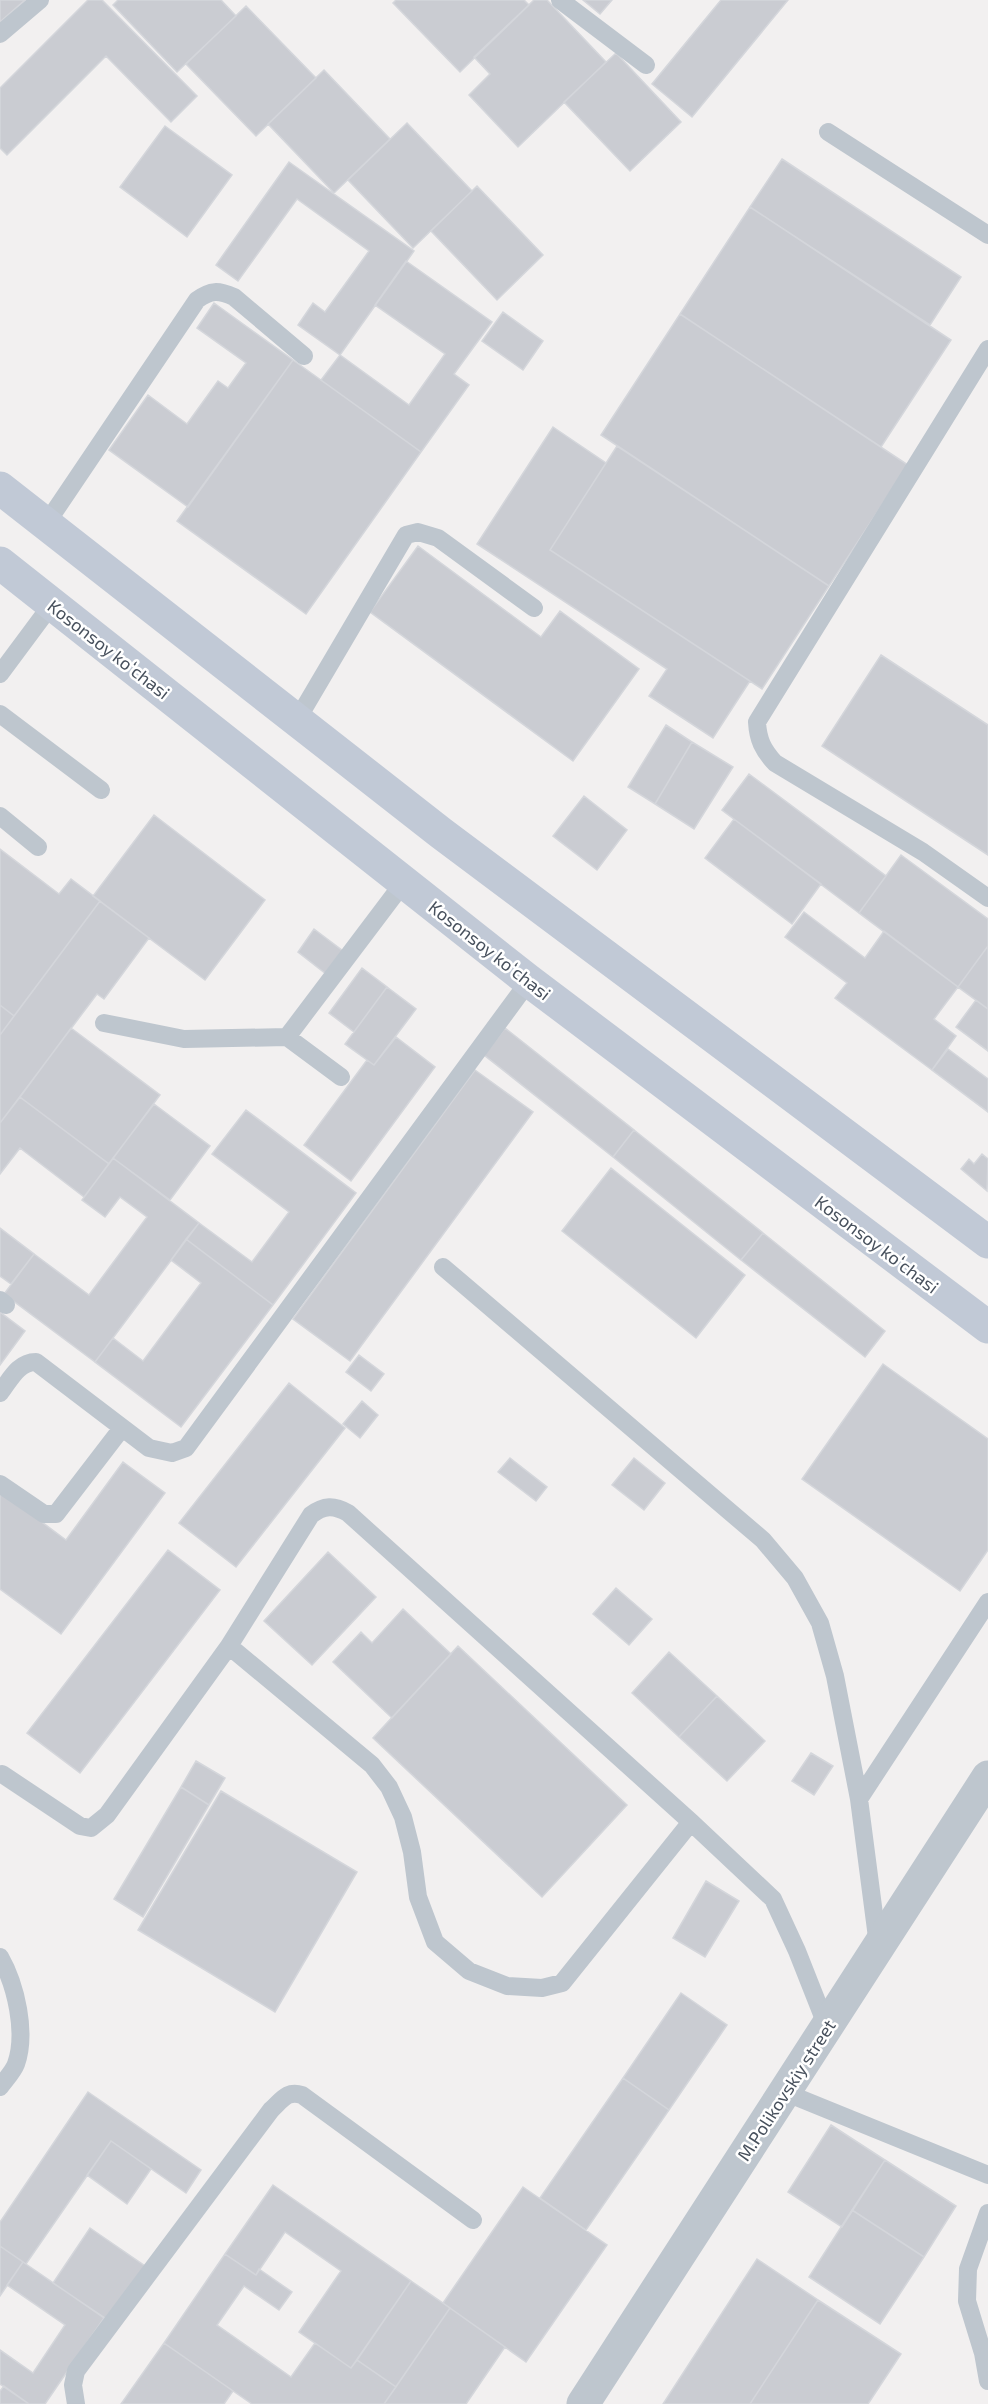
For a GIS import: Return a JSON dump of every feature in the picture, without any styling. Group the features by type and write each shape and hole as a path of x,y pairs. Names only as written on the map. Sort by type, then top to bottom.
{"street":[{"path":"0,488 441,833 988,1242"},
{"name":"Kosonsoy koʻchasi","path":"0,563 530,981 988,1327"},
{"name":"M.Polikovskiy street","path":"583,2404 988,1777"}],"lane":[{"path":"0,34 40,0"},
{"path":"560,0 646,65"},
{"path":"828,132 988,235"},
{"path":"46,524 197,300 209,292 220,291 234,297 304,356"},
{"path":"988,350 757,722 758,737 765,752 775,763 923,852 988,898"},
{"path":"297,720 406,535 418,532 438,538 534,608"},
{"path":"0,674 52,604"},
{"path":"0,714 101,790"},
{"path":"0,816 38,847"},
{"path":"287,1037 404,882"},
{"path":"0,1393 20,1366 27,1362 36,1362 148,1448 172,1453 186,1448 530,981"},
{"path":"104,1023 184,1039 287,1037 340,1077"},
{"path":"443,1267 763,1539 795,1578 820,1623 835,1676 859,1798 879,1946"},
{"path":"0,1484 44,1514 56,1514 122,1428"},
{"path":"2,1774 80,1826 91,1828 106,1815 229,1646 311,1515 328,1506 340,1508 691,1822 773,1899 797,1951 827,2027"},
{"path":"859,1798 988,1602"},
{"path":"229,1646 372,1765 389,1787 404,1817 412,1852 418,1898 435,1942 470,1971 507,1986 542,1988 562,1983 691,1822"},
{"path":"0,1957 16,1995 21,2031 16,2064 0,2087"},
{"path":"75,2404 73,2385 76,2371 272,2110 287,2094 295,2092 302,2095 473,2220"},
{"path":"784,2092 988,2175"},
{"path":"988,2213 968,2269 967,2301 983,2353 988,2381"}],"building":[{"path":"0,0 25,0 0,22"},
{"path":"88,0 102,0 197,96 171,122 106,56 7,155 0,148 0,88"},
{"path":"118,0 221,0 236,16 177,72 113,5"},
{"path":"396,0 524,0 529,5 460,72 393,3"},
{"path":"534,0 547,0 606,62 518,147 469,95 490,74 474,57"},
{"path":"583,0 612,0 600,14"},
{"path":"721,0 788,0 692,117 652,84"},
{"path":"246,6 316,78 256,136 186,64"},
{"path":"616,53 681,122 630,171 564,102"},
{"path":"324,70 390,139 334,193 268,124"},
{"path":"407,123 472,191 413,248 348,180"},
{"path":"165,126 232,175 187,237 120,187"},
{"path":"782,159 961,277 930,325 750,207"},
{"path":"289,162 414,251 340,355 298,325 313,303 325,312 369,251 297,199 238,281 216,265"},
{"path":"477,186 543,255 497,300 431,231"},
{"path":"750,207 951,340 881,447 680,314"},
{"path":"406,261 492,322 454,374 469,385 421,452 321,380 340,355 409,405 445,354 375,305"},
{"path":"214,303 293,360 188,507 109,450 148,395 187,424 218,381 228,388 246,363 197,328"},
{"path":"503,312 543,341 523,370 482,341"},
{"path":"680,314 908,465 829,586 601,435"},
{"path":"293,360 421,452 306,614 177,521"},
{"path":"553,427 606,463 550,550 750,681 713,738 649,696 667,669 477,544"},
{"path":"617,446 829,586 762,689 550,550"},
{"path":"418,546 541,637 560,611 639,669 573,761 370,612"},
{"path":"881,655 988,725 988,855 822,746"},
{"path":"666,725 692,742 655,804 628,787"},
{"path":"692,742 733,767 694,829 655,804"},
{"path":"749,774 886,876 859,913 722,810"},
{"path":"584,796 627,830 597,870 553,836"},
{"path":"154,815 265,900 205,980 93,896"},
{"path":"734,819 821,884 792,924 705,858"},
{"path":"0,849 59,894 71,879 100,901 14,1016 0,1005"},
{"path":"901,855 988,919 988,946 958,987 859,913"},
{"path":"100,901 149,938 104,999 97,994 0,1123 0,1035"},
{"path":"804,912 865,958 884,931 958,987 934,1019 956,1036 932,1070 835,998 847,983 785,937"},
{"path":"314,929 343,951 326,974 298,952"},
{"path":"988,946 988,1009 958,987"},
{"path":"362,968 387,987 354,1032 329,1013"},
{"path":"387,987 416,1009 374,1065 345,1044"},
{"path":"976,1000 988,1009 988,1051 956,1027"},
{"path":"0,1005 14,1016 0,1035"},
{"path":"71,1028 160,1095 109,1164 20,1097"},
{"path":"505,1028 634,1130 613,1157 484,1055"},
{"path":"396,1037 435,1067 351,1181 304,1145 367,1060 374,1065"},
{"path":"948,1049 988,1079 988,1112 932,1070"},
{"path":"475,1070 533,1112 350,1361 293,1319"},
{"path":"20,1097 109,1164 84,1197 20,1148 0,1174 0,1123"},
{"path":"154,1104 210,1146 170,1200 113,1158"},
{"path":"246,1110 356,1193 273,1305 186,1239 199,1223 252,1262 289,1212 212,1154"},
{"path":"634,1130 763,1233 741,1260 613,1157"},
{"path":"982,1154 988,1159 987,1191 961,1169 969,1159 974,1164"},
{"path":"113,1158 199,1223 95,1362 4,1294 34,1254 89,1295 147,1217 120,1197 105,1217 82,1200"},
{"path":"611,1168 745,1275 696,1338 562,1231"},
{"path":"0,1228 34,1254 11,1284 0,1276"},
{"path":"763,1233 885,1331 865,1357 741,1260"},
{"path":"186,1239 273,1305 181,1427 95,1362 113,1338 143,1361 201,1283 171,1260"},
{"path":"0,1312 25,1331 0,1365"},
{"path":"359,1355 384,1374 371,1391 346,1372"},
{"path":"883,1364 988,1439 988,1550 960,1591 802,1479"},
{"path":"289,1383 345,1428 236,1567 179,1523"},
{"path":"362,1401 378,1415 360,1438 343,1424"},
{"path":"510,1458 547,1487 536,1501 498,1472"},
{"path":"634,1458 665,1483 644,1510 612,1485"},
{"path":"123,1462 165,1493 61,1634 0,1589 0,1491 66,1540"},
{"path":"168,1550 220,1590 80,1773 27,1733"},
{"path":"328,1552 376,1597 312,1665 264,1621"},
{"path":"616,1588 652,1619 629,1645 593,1614"},
{"path":"403,1609 451,1654 392,1718 333,1662 361,1632 372,1643"},
{"path":"458,1646 627,1805 542,1897 373,1738"},
{"path":"669,1652 717,1696 679,1737 632,1693"},
{"path":"717,1696 765,1741 727,1781 679,1737"},
{"path":"811,1753 833,1766 814,1795 792,1781"},
{"path":"196,1761 225,1778 209,1805 181,1787"},
{"path":"181,1787 209,1805 143,1917 114,1899"},
{"path":"221,1791 357,1872 275,2012 138,1930"},
{"path":"706,1881 739,1901 705,1957 673,1938"},
{"path":"681,1993 727,2025 669,2110 623,2078"},
{"path":"623,2078 669,2110 586,2230 540,2198"},
{"path":"88,2092 201,2170 186,2193 111,2141 26,2264 0,2246 0,2222"},
{"path":"831,2125 885,2160 842,2227 788,2192"},
{"path":"111,2141 151,2169 127,2204 87,2175"},
{"path":"885,2160 956,2206 924,2257 852,2210"},
{"path":"273,2185 411,2281 351,2368 299,2332 341,2271 285,2232 256,2275 225,2254"},
{"path":"523,2187 607,2245 526,2362 443,2303"},
{"path":"852,2210 924,2257 880,2324 809,2277"},
{"path":"90,2228 148,2268 111,2322 53,2283"},
{"path":"0,2246 23,2262 0,2296"},
{"path":"225,2254 256,2275 259,2269 292,2292 279,2310 244,2286 217,2325 291,2377 315,2343 351,2368 357,2360 396,2387 384,2404 252,2404 164,2343"},
{"path":"757,2259 818,2300 750,2404 663,2404"},
{"path":"23,2262 104,2318 45,2404 29,2404 0,2384 0,2350 33,2373 65,2325 7,2285"},
{"path":"411,2281 450,2308 396,2387 357,2360"},
{"path":"818,2300 901,2354 868,2404 750,2404"},
{"path":"450,2308 505,2347 466,2404 384,2404"},
{"path":"164,2343 233,2391 224,2404 121,2404"},
{"path":"4,2386 29,2404 0,2404 0,2391"}]}
